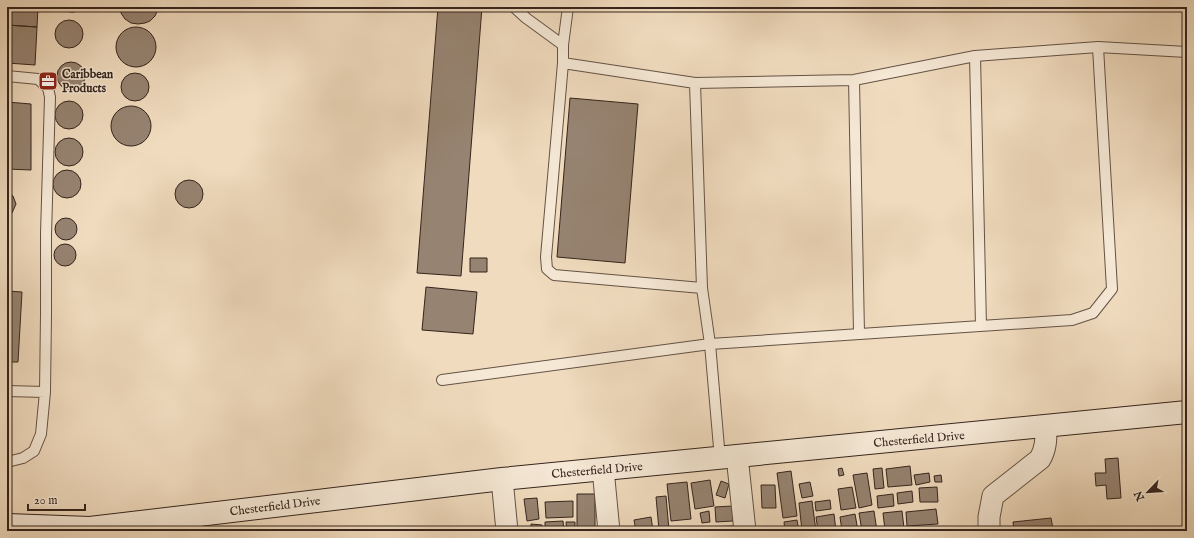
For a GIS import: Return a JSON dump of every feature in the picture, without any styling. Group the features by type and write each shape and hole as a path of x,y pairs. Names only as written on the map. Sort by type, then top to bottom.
{"street":[{"name":"Chesterfield Drive","path":"7,525 90,528 197,523 502,479 1046,427 1187,412"},
{"path":"990,531 989,517 993,496 1040,460 1046,444 1046,427"},
{"path":"728,458 745,531"},
{"path":"603,469 609,531"},
{"path":"502,479 507,531"}],"lane":[{"path":"514,7 526,18 563,45"},
{"path":"568,7 563,45 563,62 546,257 547,269 554,275 702,288"},
{"path":"563,62 695,83 854,80 975,56 1098,47 1187,52"},
{"path":"442,380 710,344 1072,320 1093,313 1112,289 1098,47"},
{"path":"975,56 981,326"},
{"path":"7,76 38,80 48,88 50,97 46,234 45,392 41,434 34,451 23,458 7,462"},
{"path":"854,80 859,333"},
{"path":"695,83 702,288 728,458"},
{"path":"7,391 45,392"}],"building":[{"path":"7,7 38,7 37,27 7,25"},
{"path":"61,7 82,7 74,12 70,12"},
{"path":"119,7 159,7 155,16 150,21 138,24 131,23 125,19"},
{"path":"438,7 482,7 461,276 417,273"},
{"path":"69,20 79,24 83,34 79,44 69,48 59,44 55,34 59,24"},
{"path":"7,25 37,27 35,65 7,63"},
{"path":"140,27 147,30 153,36 156,47 155,55 147,64 140,67 132,67 125,64 117,55 116,43 119,36 128,28"},
{"path":"71,62 81,66 85,76 81,86 71,90 61,86 57,76 61,66"},
{"path":"135,73 145,77 149,87 145,97 135,101 125,97 121,87 125,77"},
{"path":"570,98 638,104 625,263 557,257"},
{"path":"69,101 79,105 83,115 79,125 69,129 59,125 55,115 59,105"},
{"path":"7,102 31,104 31,170 7,169"},
{"path":"135,106 142,109 148,115 151,126 150,134 142,143 135,146 127,146 120,143 112,134 111,122 114,115 123,107"},
{"path":"69,138 79,142 83,152 79,162 69,166 59,162 55,152 59,142"},
{"path":"67,170 77,174 81,184 77,194 67,198 57,194 53,184 57,174"},
{"path":"189,180 199,184 203,194 199,204 189,208 179,204 175,194 179,184"},
{"path":"7,191 13,196 16,204 12,213 7,217"},
{"path":"66,218 74,221 77,229 74,237 66,240 58,237 55,229 58,221"},
{"path":"65,244 73,247 76,255 73,263 65,266 57,263 54,255 57,247"},
{"path":"470,258 487,258 487,272 470,272"},
{"path":"426,287 477,292 473,334 422,330"},
{"path":"7,291 22,292 18,362 7,362"},
{"path":"1118,458 1121,498 1107,499 1106,485 1096,486 1095,473 1106,473 1105,459"},
{"path":"910,466 912,485 888,487 886,469"},
{"path":"842,468 844,475 839,476 838,469"},
{"path":"882,468 884,488 875,489 873,469"},
{"path":"791,471 797,516 783,518 777,473"},
{"path":"867,473 872,505 859,508 853,475"},
{"path":"929,473 930,482 916,485 914,475"},
{"path":"941,475 942,482 935,482 934,476"},
{"path":"710,480 714,506 695,509 691,483"},
{"path":"721,481 729,484 725,498 716,495"},
{"path":"687,482 691,519 671,521 667,484"},
{"path":"810,482 813,496 802,498 799,484"},
{"path":"761,485 775,485 776,508 762,508"},
{"path":"852,487 856,508 841,510 838,489"},
{"path":"937,487 938,502 920,502 919,488"},
{"path":"912,491 913,502 898,504 897,493"},
{"path":"577,494 595,494 595,531 577,531"},
{"path":"893,494 894,506 878,508 877,496"},
{"path":"666,496 669,530 659,530 656,497"},
{"path":"537,498 539,519 527,521 524,499"},
{"path":"830,500 831,509 816,511 815,502"},
{"path":"573,501 573,517 546,518 545,502"},
{"path":"812,501 816,531 802,531 799,503"},
{"path":"732,506 733,521 716,522 715,507"},
{"path":"936,509 938,524 907,526 906,512"},
{"path":"709,511 710,522 702,523 700,513"},
{"path":"874,511 877,531 862,531 859,513"},
{"path":"902,511 904,528 885,530 883,513"},
{"path":"834,514 836,531 818,531 816,517"},
{"path":"855,514 858,531 842,531 840,517"},
{"path":"651,517 653,531 636,531 634,520"},
{"path":"1051,518 1053,529 1014,531 1013,522"},
{"path":"797,520 799,531 785,531 784,522"},
{"path":"563,521 564,531 545,531 545,522"},
{"path":"566,522 575,522 575,531 567,531"},
{"path":"531,524 542,525 542,531 531,531"},
{"path":"735,526 735,531 698,531 698,527"},
{"path":"947,527 947,531 907,531"}],"place":[{"name":"Caribbean Products","path":"48,81"}]}
